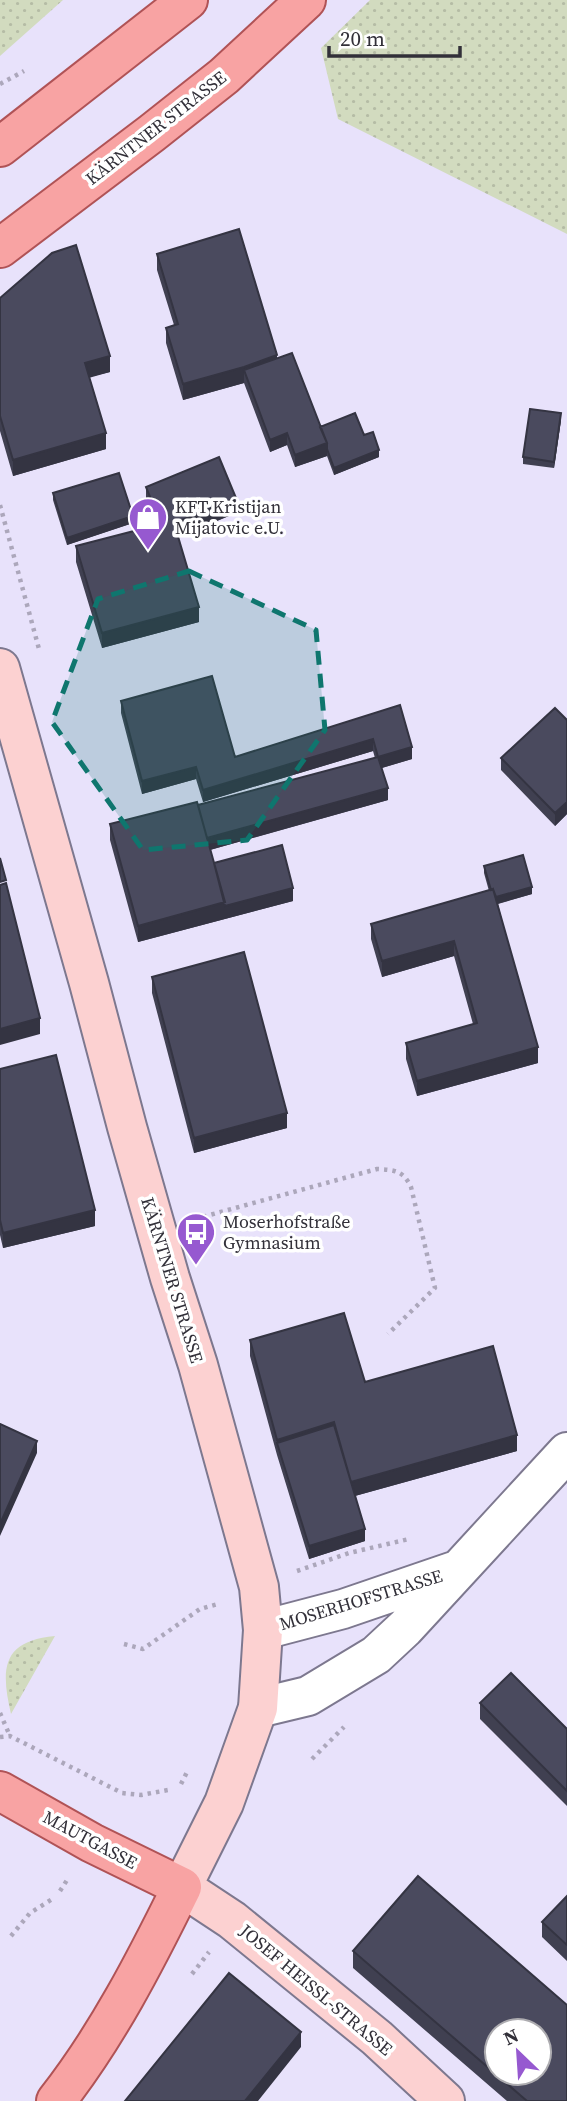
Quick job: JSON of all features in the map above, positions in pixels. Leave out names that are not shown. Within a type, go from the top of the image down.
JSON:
[{"type":"main road","points":[[0,147],[188,0]]},
{"type":"main road","name":"KÄRNTNER STRASSE","points":[[0,248],[203,92],[306,0]]},
{"type":"main road","name":"KÄRNTNER STRASSE","points":[[0,668],[127,1127],[198,1365],[259,1587],[263,1630],[258,1708],[224,1803],[182,1887]]},
{"type":"main road","name":"MAUTGASSE","points":[[0,1791],[92,1843],[182,1887]]},
{"type":"main road","points":[[55,2101],[80,2070],[143,1966],[182,1887]]},
{"type":"main road","name":"JOSEF HEISSL-STRASSE","points":[[182,1887],[232,1920],[377,2038],[445,2101]]},
{"type":"street","name":"MOSERHOFSTRASSE","points":[[258,1708],[308,1696],[376,1654],[405,1628],[567,1452]]},
{"type":"street","name":"MOSERHOFSTRASSE","points":[[263,1630],[343,1609],[459,1569]]},
{"type":"path","points":[[192,1220],[377,1169],[394,1170],[406,1177],[411,1187],[435,1288],[388,1334]]},
{"type":"path","points":[[218,1595],[221,1617]]},
{"type":"path","points":[[0,1713],[10,1736]]},
{"type":"path","points":[[0,1737],[10,1736],[122,1793],[141,1795],[168,1790]]},
{"type":"path","points":[[181,1784],[191,1763]]},
{"type":"path","points":[[11,1936],[30,1913],[54,1898]]},
{"type":"highlighted area","points":[[189,571],[316,630],[325,730],[247,840],[143,850],[52,722],[98,599]]},
{"type":"green space","points":[[0,0],[63,0],[0,56]]},
{"type":"green space","points":[[370,0],[567,0],[567,234],[338,119],[321,48]]},
{"type":"green space","points":[[55,1636],[11,1714],[6,1683],[9,1659],[15,1650],[25,1644]]},
{"type":"building","points":[[239,229],[277,355],[183,384],[166,328],[178,324],[157,254]]},
{"type":"building","points":[[76,245],[110,356],[85,363],[106,433],[13,460],[0,416],[0,298],[52,253]]},
{"type":"building","points":[[292,353],[327,443],[295,455],[287,433],[270,440],[244,370]]},
{"type":"building","points":[[530,409],[561,413],[554,462],[523,457]]},
{"type":"building","points":[[355,413],[364,435],[373,432],[379,450],[334,468],[320,427]]},
{"type":"building","name":"KFT Kristijan Mijatovic e.U.","points":[[219,457],[236,498],[174,523],[199,607],[102,633],[76,546],[161,524],[146,487]]},
{"type":"building","points":[[119,473],[133,516],[67,538],[53,493]]},
{"type":"building","points":[[212,676],[235,757],[400,705],[412,747],[378,757],[373,739],[203,790],[196,767],[142,781],[121,701]]},
{"type":"building","points":[[555,708],[567,720],[567,802],[555,813],[501,758]]},
{"type":"building","points":[[378,757],[388,788],[207,838],[198,805]]},
{"type":"building","points":[[197,802],[225,902],[138,926],[110,824]]},
{"type":"building","points":[[282,845],[293,888],[225,906],[214,863]]},
{"type":"building","points":[[523,855],[532,887],[496,897],[493,889],[491,890],[484,866]]},
{"type":"building","points":[[0,858],[6,880],[0,882]]},
{"type":"building","points":[[6,883],[40,1018],[0,1029],[0,885]]},
{"type":"building","points":[[493,889],[538,1047],[417,1081],[406,1043],[477,1023],[454,941],[382,961],[371,924]]},
{"type":"building","points":[[244,952],[287,1113],[194,1138],[152,977]]},
{"type":"building","points":[[56,1055],[95,1210],[3,1233],[0,1220],[0,1069]]},
{"type":"building","points":[[344,1313],[365,1382],[493,1346],[517,1435],[351,1482],[334,1422],[277,1440],[250,1340]]},
{"type":"building","points":[[0,1424],[37,1441],[0,1524]]},
{"type":"building","points":[[334,1425],[365,1529],[309,1546],[277,1443]]},
{"type":"building","points":[[511,1673],[567,1729],[567,1791],[480,1703]]},
{"type":"building","points":[[418,1876],[567,2005],[567,2101],[527,2101],[511,2087],[553,2087],[553,2017],[483,2017],[483,2063],[353,1951]]},
{"type":"building","points":[[567,1896],[567,1945],[542,1922]]},
{"type":"building","points":[[229,1973],[301,2032],[245,2101],[125,2101]]},
{"type":"place","name":"KFT Kristijan Mijatovic e.U.","points":[[148,551]]},
{"type":"place","name":"Moserhofstraße Gymnasium","points":[[196,1266]]}]
